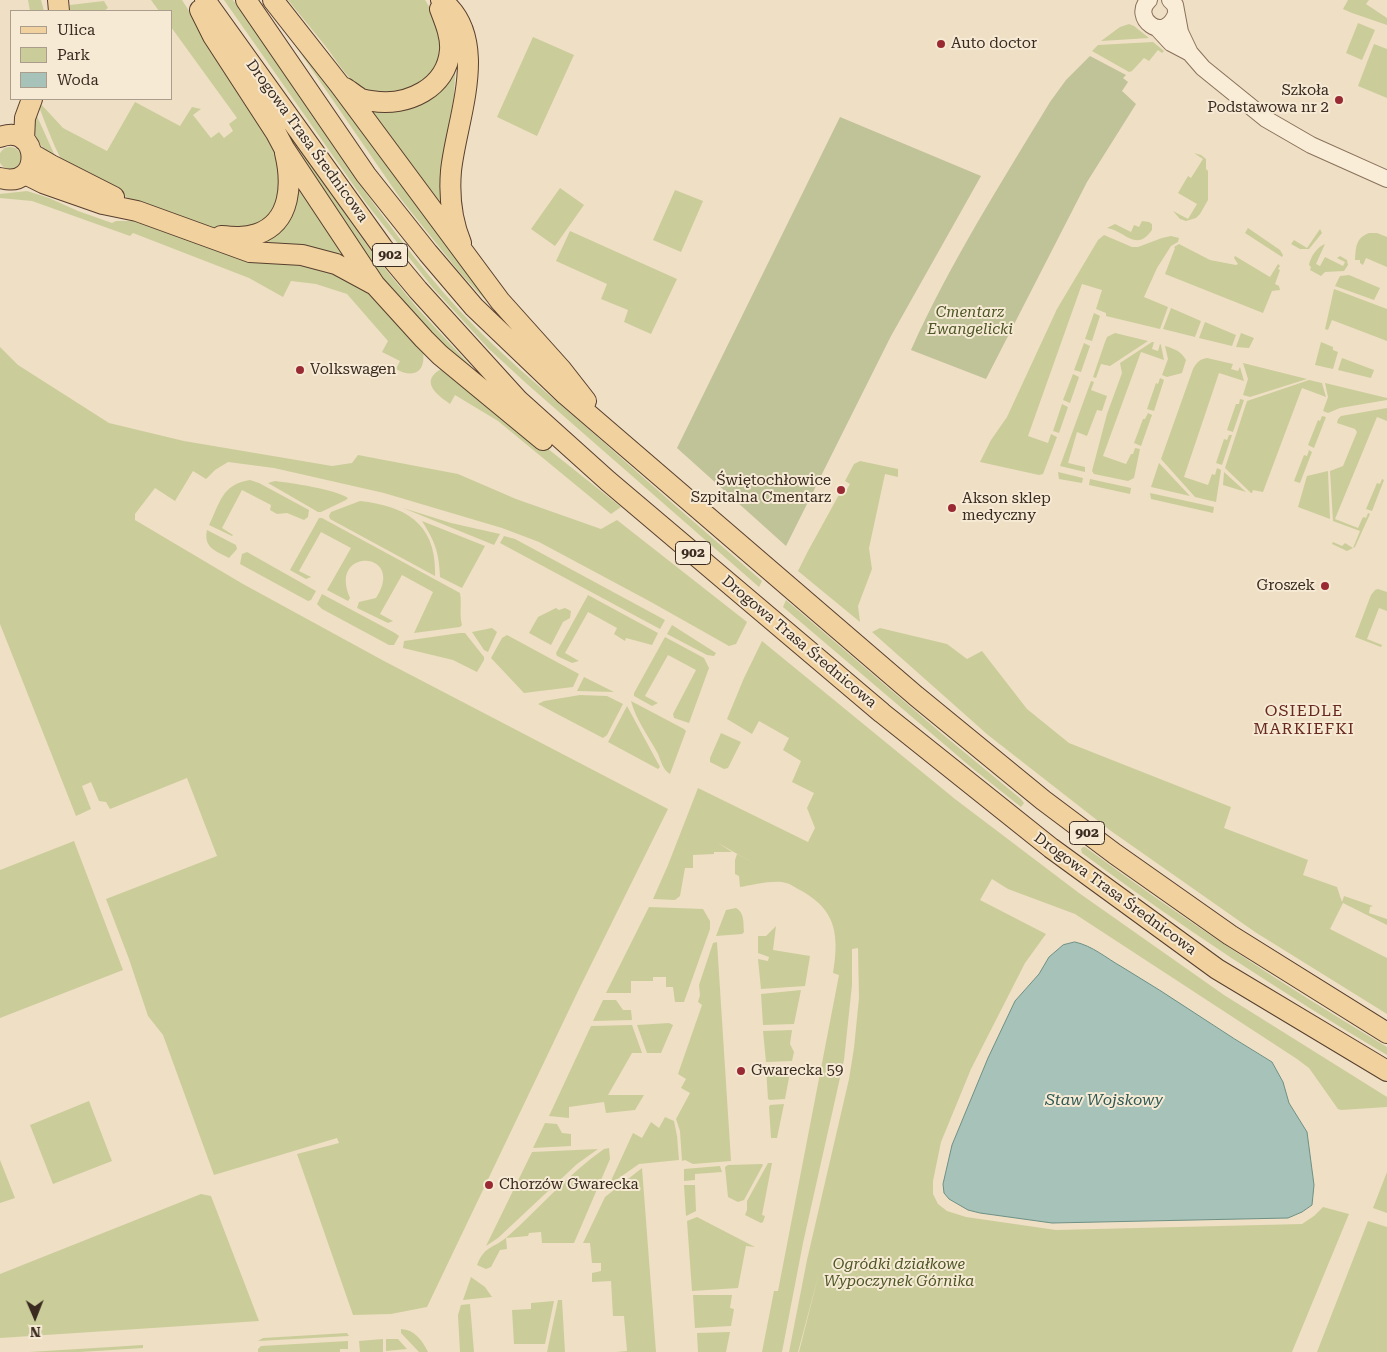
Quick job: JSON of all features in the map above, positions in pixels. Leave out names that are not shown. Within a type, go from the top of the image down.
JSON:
[{"type":"main road","points":[[195,0],[213,36],[284,148],[375,285],[424,339],[447,361],[567,458],[608,481]]},
{"type":"main road","name":"Drogowa Trasa Średnicowa","points":[[204,0],[383,248],[418,290],[518,400],[608,481],[882,713],[1051,848],[1217,969],[1387,1071]]},
{"type":"main road","name":"Drogowa Trasa Średnicowa","points":[[246,0],[366,175],[428,253],[474,307],[566,395],[916,696],[1043,800],[1115,854],[1230,935],[1387,1033]]},
{"type":"main road","points":[[273,0],[339,84],[470,263],[500,301],[561,369],[611,434]]},
{"type":"main road","points":[[339,84],[362,99],[382,103],[407,100],[430,88],[444,70],[450,50],[447,27],[436,0]]},
{"type":"main road","points":[[441,0],[449,7],[458,21],[467,54],[467,87],[451,169],[450,186],[451,203],[459,236],[470,263]]},
{"type":"main road","points":[[18,100],[2,136],[14,135],[51,165],[108,193],[136,211]]},
{"type":"main road","points":[[0,178],[8,180],[17,179],[30,168],[25,118],[32,100]]},
{"type":"main road","points":[[204,235],[249,236],[268,229],[276,221],[284,206],[289,189],[289,170],[284,148]]},
{"type":"main road","points":[[25,174],[43,183],[104,204],[136,211],[250,252],[302,255],[336,264],[375,285]]},
{"type":"street","points":[[1149,0],[1143,10],[1144,19],[1158,29],[1171,43],[1190,53]]},
{"type":"street","points":[[1158,29],[1166,27],[1173,22],[1174,5]]},
{"type":"street","points":[[1174,5],[1180,32],[1190,53],[1203,68],[1266,119],[1310,146],[1387,179]]},
{"type":"green space","points":[[28,0],[41,0],[44,10],[30,10]]},
{"type":"green space","points":[[151,0],[182,0],[275,146],[282,195],[265,223],[224,231],[191,223],[92,181],[64,163],[58,153],[39,107],[40,103],[63,128],[107,151],[135,102],[180,126],[192,107],[201,109],[193,115],[211,138],[219,132],[224,138],[233,131],[229,124],[237,118],[172,28],[172,10],[158,10]]},
{"type":"green space","points":[[224,0],[233,0],[370,198],[429,275],[460,311],[520,369],[762,581],[759,587],[527,384],[489,349],[433,288],[366,203]]},
{"type":"green space","points":[[288,0],[425,0],[440,30],[442,43],[438,61],[432,72],[424,80],[403,92],[391,95],[368,91],[361,88],[345,72]]},
{"type":"green space","points":[[1348,0],[1369,0],[1366,4],[1387,18],[1387,25],[1343,9]]},
{"type":"green space","points":[[104,1],[108,8],[105,10],[70,10],[70,5]]},
{"type":"green space","points":[[1358,23],[1375,30],[1362,60],[1346,53]]},
{"type":"green space","points":[[1129,24],[1149,38],[1101,41],[1120,27]]},
{"type":"green space","points":[[286,30],[521,338],[460,273],[400,198]]},
{"type":"green space","points":[[533,37],[574,55],[537,136],[497,117]]},
{"type":"green space","points":[[1153,42],[1164,51],[1162,53],[1158,50],[1149,61],[1144,58],[1129,72],[1092,51],[1098,45]]},
{"type":"green space","points":[[1374,44],[1387,49],[1387,98],[1358,86]]},
{"type":"green space","name":"Cmentarz Ewangelicki","points":[[1090,56],[1126,75],[1123,78],[1128,82],[1122,91],[1136,104],[1087,182],[986,379],[911,350],[959,255],[1050,102],[1066,80]]},
{"type":"green space","points":[[456,57],[454,96],[440,178],[443,216],[365,106],[389,110]]},
{"type":"green space","points":[[263,98],[374,255],[418,309],[478,374],[438,341],[383,280]]},
{"type":"green space","points":[[36,114],[56,158],[45,150],[37,140],[34,128]]},
{"type":"green space","points":[[840,117],[981,176],[891,336],[786,546],[677,448]]},
{"type":"green space","points":[[6,147],[14,147],[21,154],[21,162],[14,169],[6,169],[-1,162],[-1,154]]},
{"type":"green space","points":[[1194,153],[1206,159],[1208,200],[1196,218],[1186,221],[1180,219],[1173,211],[1188,219],[1197,204],[1178,193],[1188,176],[1191,178],[1203,159]]},
{"type":"green space","points":[[297,182],[348,260],[253,242]]},
{"type":"green space","points":[[560,188],[584,205],[555,246],[531,229]]},
{"type":"green space","points":[[675,190],[703,201],[681,252],[653,240]]},
{"type":"green space","points":[[27,191],[112,223],[116,221],[142,221],[293,260],[353,278],[384,306],[423,352],[420,369],[417,372],[408,373],[396,369],[400,361],[382,352],[388,341],[347,294],[316,284],[291,281],[283,297],[249,278],[133,233],[130,236],[32,201],[0,198],[0,194]]},
{"type":"green space","points":[[1142,221],[1152,224],[1152,230],[1141,240],[1135,240],[1107,228],[1115,224],[1131,232],[1134,225],[1139,227]]},
{"type":"green space","points":[[1248,228],[1280,250],[1283,255],[1282,257],[1245,233]]},
{"type":"green space","points":[[1320,229],[1322,233],[1309,249],[1300,249],[1291,244],[1294,240],[1307,248]]},
{"type":"green space","points":[[570,231],[677,279],[651,334],[624,322],[628,310],[601,299],[607,284],[556,261]]},
{"type":"green space","points":[[1369,233],[1377,233],[1387,237],[1387,267],[1366,258],[1363,265],[1360,263],[1360,260],[1355,260],[1359,240]]},
{"type":"green space","points":[[1104,235],[1132,247],[1138,247],[1171,236],[1179,238],[1178,242],[1171,246],[1157,268],[1144,297],[1168,307],[1160,329],[1106,316],[1106,313],[1096,309],[1102,290],[1082,284],[1028,436],[1048,443],[1051,434],[1057,437],[1043,474],[1039,475],[980,462],[991,440],[1007,417],[1057,309],[1098,240]]},
{"type":"green space","points":[[1179,244],[1210,260],[1236,265],[1238,264],[1234,258],[1235,256],[1270,277],[1278,264],[1280,266],[1278,269],[1280,270],[1275,284],[1279,286],[1280,290],[1272,291],[1263,313],[1165,274],[1174,247]]},
{"type":"green space","points":[[1325,244],[1316,264],[1320,266],[1325,257],[1343,266],[1345,262],[1337,258],[1340,256],[1347,260],[1348,265],[1344,271],[1325,272],[1321,276],[1310,270],[1311,267],[1309,265],[1313,255],[1317,249]]},
{"type":"green space","points":[[1349,275],[1380,288],[1374,300],[1335,286],[1340,276]]},
{"type":"green space","points":[[1334,289],[1387,309],[1387,341],[1332,320],[1328,330],[1325,329]]},
{"type":"green space","points":[[1171,308],[1201,321],[1195,337],[1163,329]]},
{"type":"green space","points":[[1094,313],[1100,316],[1092,341],[1085,339]]},
{"type":"green space","points":[[1205,322],[1236,335],[1232,346],[1199,338]]},
{"type":"green space","points":[[1115,333],[1148,341],[1110,366],[1101,364],[1096,378],[1093,377],[1107,337]]},
{"type":"green space","points":[[1241,333],[1254,338],[1249,348],[1236,347]]},
{"type":"green space","points":[[1154,342],[1152,349],[1158,351],[1161,345],[1164,360],[1141,352],[1103,456],[1126,464],[1135,448],[1140,449],[1134,478],[1128,481],[1094,474],[1092,471],[1107,414],[1122,373],[1120,363]]},
{"type":"green space","points":[[1321,342],[1333,347],[1333,350],[1338,352],[1333,369],[1315,365]]},
{"type":"green space","points":[[1084,343],[1090,346],[1081,372],[1074,370]]},
{"type":"green space","points":[[1165,346],[1182,354],[1186,360],[1182,373],[1167,377],[1162,375],[1168,359]]},
{"type":"green space","points":[[0,347],[18,365],[109,423],[184,441],[332,466],[352,463],[358,455],[458,474],[516,499],[601,529],[617,520],[747,622],[736,644],[729,646],[539,542],[502,528],[384,493],[274,468],[228,462],[215,470],[206,479],[193,471],[175,501],[155,488],[135,514],[135,520],[243,584],[384,661],[668,809],[580,987],[427,1307],[391,1314],[353,1315],[297,1154],[339,1143],[337,1138],[214,1175],[163,1035],[148,1016],[106,899],[217,856],[187,778],[110,809],[106,802],[99,801],[91,782],[82,786],[91,809],[76,816],[0,624]]},
{"type":"green space","points":[[1207,358],[1233,364],[1231,369],[1238,371],[1240,367],[1244,381],[1219,373],[1184,477],[1208,485],[1212,474],[1215,475],[1217,468],[1221,470],[1216,502],[1195,497],[1161,459],[1193,369],[1199,361]]},
{"type":"green space","points":[[1342,358],[1374,370],[1371,378],[1338,370]]},
{"type":"green space","points":[[1243,363],[1307,379],[1250,397],[1243,395],[1248,379]]},
{"type":"green space","points":[[441,369],[447,370],[464,382],[621,507],[611,514],[498,421],[455,395],[450,404],[432,388],[431,379]]},
{"type":"green space","points":[[1073,374],[1079,377],[1070,403],[1063,400]]},
{"type":"green space","points":[[1160,378],[1164,380],[1154,411],[1147,409],[1156,383],[1158,384]]},
{"type":"green space","points":[[1309,380],[1322,383],[1326,397],[1302,388],[1263,492],[1253,490],[1251,493],[1225,468],[1247,401]]},
{"type":"green space","points":[[1091,381],[1094,382],[1091,390],[1107,396],[1102,411],[1097,410],[1087,436],[1077,432],[1068,463],[1085,467],[1085,472],[1060,466]]},
{"type":"green space","points":[[1325,383],[1387,398],[1387,400],[1340,408],[1328,413],[1323,411],[1328,397]]},
{"type":"green space","points":[[1240,399],[1244,400],[1233,432],[1227,430],[1236,404],[1239,404]]},
{"type":"green space","points":[[1062,404],[1068,407],[1059,433],[1053,431]]},
{"type":"green space","points":[[1387,408],[1387,421],[1377,417],[1335,519],[1358,528],[1363,517],[1366,518],[1368,513],[1370,514],[1353,548],[1360,531],[1333,521],[1330,471],[1343,466],[1357,432],[1355,429],[1337,423],[1341,416]]},
{"type":"green space","points":[[1148,413],[1152,415],[1141,446],[1134,443],[1143,419],[1145,419]]},
{"type":"green space","points":[[1322,416],[1326,417],[1314,448],[1308,445],[1318,420],[1320,421]]},
{"type":"green space","points":[[1229,435],[1232,435],[1222,465],[1216,463],[1224,439],[1227,440]]},
{"type":"green space","points":[[1309,450],[1312,452],[1300,483],[1294,481],[1304,455],[1307,456]]},
{"type":"green space","points":[[860,461],[898,469],[898,477],[885,474],[869,548],[872,569],[858,606],[860,622],[798,571],[841,491],[845,493],[850,484],[845,481],[854,464]]},
{"type":"green space","points":[[1159,463],[1190,496],[1151,487]]},
{"type":"green space","points":[[1328,471],[1330,519],[1298,507],[1307,476]]},
{"type":"green space","points":[[1058,472],[1083,478],[1082,483],[1059,479]]},
{"type":"green space","points":[[1224,472],[1246,492],[1223,485]]},
{"type":"green space","points":[[1090,479],[1131,488],[1130,494],[1089,485]]},
{"type":"green space","points":[[1382,479],[1384,480],[1372,511],[1366,509],[1377,483],[1380,484]]},
{"type":"green space","points":[[250,480],[309,510],[308,517],[304,520],[287,513],[277,514],[270,510],[271,505],[242,490],[222,528],[233,535],[209,525],[219,502],[228,490],[241,482]]},
{"type":"green space","points":[[275,481],[323,489],[348,498],[318,512],[268,483]]},
{"type":"green space","points":[[1150,493],[1214,507],[1213,513],[1151,499]]},
{"type":"green space","points":[[360,501],[391,508],[404,513],[416,521],[431,543],[435,576],[330,519],[331,512]]},
{"type":"green space","points":[[403,508],[451,523],[500,534],[494,545]]},
{"type":"green space","points":[[319,518],[460,593],[462,625],[460,627],[414,633],[433,592],[402,575],[380,614],[393,621],[388,623],[357,608],[359,602],[376,598],[383,582],[382,571],[375,563],[366,561],[356,563],[349,570],[346,581],[350,598],[348,601],[327,590],[351,548],[321,532],[299,571],[311,577],[306,579],[290,570]]},
{"type":"green space","points":[[422,521],[485,546],[462,588],[440,577],[436,548]]},
{"type":"green space","points":[[207,530],[236,545],[237,549],[229,558],[215,551],[209,545],[206,536]]},
{"type":"green space","points":[[504,536],[515,539],[665,620],[660,629],[500,543]]},
{"type":"green space","points":[[1333,542],[1342,546],[1345,543],[1353,548],[1347,551],[1332,544]]},
{"type":"green space","points":[[247,552],[316,591],[311,600],[308,601],[240,564],[242,554]]},
{"type":"green space","points":[[1378,589],[1387,592],[1387,611],[1379,608],[1367,639],[1382,645],[1381,647],[1355,637],[1371,595]]},
{"type":"green space","points":[[322,594],[395,633],[399,636],[394,645],[389,645],[322,609],[317,604]]},
{"type":"green space","points":[[588,595],[658,633],[652,645],[626,638],[625,641],[614,634],[617,628],[588,612],[565,653],[579,661],[572,663],[557,656],[556,653]]},
{"type":"green space","points":[[786,600],[1021,799],[1024,803],[1021,807],[972,768],[783,607]]},
{"type":"green space","points":[[556,608],[559,610],[565,608],[571,611],[570,618],[563,622],[551,645],[529,633],[538,617]]},
{"type":"green space","points":[[672,625],[716,653],[714,656],[707,655],[667,634]]},
{"type":"green space","points":[[492,628],[497,632],[488,652],[484,650],[472,632]]},
{"type":"green space","points":[[880,628],[947,644],[967,659],[982,651],[1027,709],[1069,743],[1231,807],[1224,828],[1308,860],[1303,875],[1337,887],[1342,902],[1344,896],[1373,906],[1370,907],[1369,913],[1387,919],[1387,925],[1343,903],[1330,929],[1387,958],[1387,1014],[1255,932],[1111,831],[988,735],[872,632]]},
{"type":"green space","points":[[465,633],[484,657],[477,672],[453,660],[403,648],[404,641]]},
{"type":"green space","points":[[507,635],[579,674],[573,687],[524,693],[491,658],[502,638]]},
{"type":"green space","points":[[665,637],[704,658],[709,668],[689,723],[674,718],[673,714],[696,670],[668,655],[645,696],[658,703],[652,706],[634,696]]},
{"type":"green space","name":"Ogródki działkowe Wypoczynek Górnika","points":[[762,641],[955,799],[1079,893],[1224,995],[1387,1097],[1387,1107],[1338,1109],[1309,1068],[1297,1059],[1075,914],[1008,889],[992,879],[980,900],[1046,934],[1025,963],[971,1069],[941,1142],[933,1181],[933,1194],[938,1204],[947,1211],[966,1217],[1056,1230],[1302,1224],[1323,1207],[1349,1214],[1292,1352],[799,1352],[819,1273],[798,1352],[789,1352],[807,1260],[849,1079],[859,998],[858,948],[852,949],[852,985],[844,1060],[803,1243],[782,1352],[762,1352],[774,1291],[778,1291],[839,975],[833,973],[836,947],[833,925],[822,906],[790,884],[770,882],[740,887],[739,876],[735,874],[737,854],[755,864],[718,843],[732,852],[693,855],[693,868],[685,868],[680,896],[675,900],[653,899],[698,788],[808,842],[815,828],[807,808],[814,793],[792,782],[801,761],[783,750],[789,738],[759,721],[752,734],[727,719]]},
{"type":"green space","points":[[584,677],[614,692],[577,691]]},
{"type":"green space","points":[[580,695],[607,696],[623,704],[607,735],[603,738],[538,704],[544,701]]},
{"type":"green space","points":[[631,701],[686,731],[670,774],[662,765],[658,754],[639,722]]},
{"type":"green space","points":[[627,706],[660,767],[658,769],[608,742]]},
{"type":"green space","points":[[721,733],[741,742],[728,768],[724,769],[710,762]]},
{"type":"green space","points":[[74,841],[123,970],[0,1018],[0,870]]},
{"type":"green space","points":[[1083,847],[1234,951],[1387,1047],[1387,1055],[1309,1008],[1194,933],[1082,853],[1081,849]]},
{"type":"green space","points":[[649,907],[703,909],[710,921],[710,929],[684,1002],[675,1002],[673,987],[666,987],[666,977],[653,977],[653,981],[631,981],[631,993],[606,993]]},
{"type":"green space","points":[[736,908],[742,915],[744,932],[742,934],[716,936],[726,910]]},
{"type":"green space","points":[[776,926],[773,950],[810,956],[805,986],[761,989],[758,959],[768,961],[769,957],[758,953],[758,936],[766,936]]},
{"type":"green space","points":[[717,942],[731,1161],[693,1164],[685,1160],[682,1161],[680,1131],[676,1119],[690,1093],[681,1088],[686,1079],[678,1074],[702,1005],[698,1002],[700,995],[699,985],[713,943]]},
{"type":"green space","points":[[801,990],[794,1024],[763,1025],[761,994]]},
{"type":"green space","points":[[603,1000],[616,1000],[623,1010],[631,1010],[632,1020],[593,1021]]},
{"type":"green space","points":[[669,1023],[673,1025],[661,1053],[647,1053],[637,1025]]},
{"type":"green space","points":[[632,1025],[642,1053],[632,1053],[608,1095],[644,1095],[635,1110],[606,1113],[604,1102],[569,1107],[569,1118],[549,1116],[591,1026]]},
{"type":"green space","points":[[792,1030],[790,1044],[794,1052],[792,1061],[766,1062],[763,1031]]},
{"type":"green space","points":[[791,1067],[785,1099],[768,1099],[766,1069]]},
{"type":"green space","points":[[89,1101],[112,1161],[53,1184],[30,1125]]},
{"type":"green space","points":[[784,1104],[777,1138],[771,1138],[769,1107],[770,1105]]},
{"type":"green space","points":[[665,1117],[674,1121],[679,1160],[639,1164],[609,1185],[633,1133],[642,1138],[651,1122],[659,1128]]},
{"type":"green space","points":[[545,1123],[557,1124],[562,1133],[571,1134],[571,1146],[533,1148]]},
{"type":"green space","points":[[609,1148],[610,1159],[574,1243],[542,1243],[541,1232],[529,1233],[528,1236],[506,1238],[507,1249],[500,1250],[491,1267],[486,1269],[477,1265],[486,1251],[507,1237],[578,1169],[604,1149]]},
{"type":"green space","points":[[598,1149],[577,1164],[498,1238],[486,1246],[532,1152]]},
{"type":"green space","points":[[0,1160],[15,1198],[0,1203]]},
{"type":"green space","points":[[768,1163],[772,1163],[762,1215],[765,1216],[761,1223],[745,1215],[747,1201]]},
{"type":"green space","points":[[762,1164],[744,1200],[738,1202],[728,1197],[725,1167],[728,1165]]},
{"type":"green space","points":[[720,1166],[722,1172],[695,1174],[695,1180],[684,1181],[684,1169]]},
{"type":"green space","points":[[642,1168],[656,1352],[616,1352],[627,1351],[624,1316],[613,1316],[611,1281],[592,1282],[592,1273],[601,1271],[601,1263],[592,1263],[590,1243],[583,1243],[605,1197]]},
{"type":"green space","points":[[1387,1172],[1387,1213],[1373,1208]]},
{"type":"green space","points":[[684,1185],[695,1185],[696,1211],[686,1216]]},
{"type":"green space","points":[[201,1194],[211,1196],[259,1321],[0,1338],[0,1274]]},
{"type":"green space","points":[[697,1217],[755,1247],[746,1246],[738,1288],[692,1291],[687,1221]]},
{"type":"green space","points":[[1368,1221],[1387,1227],[1387,1352],[1317,1352]]},
{"type":"green space","points":[[471,1277],[485,1287],[492,1297],[463,1300]]},
{"type":"green space","points":[[693,1295],[732,1295],[730,1308],[734,1309],[731,1326],[695,1328]]},
{"type":"green space","points":[[558,1300],[562,1300],[565,1352],[547,1352]]},
{"type":"green space","points":[[554,1301],[545,1344],[514,1344],[512,1310],[531,1309],[531,1303]]},
{"type":"green space","points":[[470,1304],[474,1352],[460,1352],[458,1315],[461,1305]]},
{"type":"green space","points":[[401,1329],[410,1331],[418,1336],[428,1352],[419,1352],[401,1333]]},
{"type":"green space","points":[[730,1332],[726,1352],[698,1352],[697,1333]]},
{"type":"green space","points":[[347,1333],[349,1336],[258,1341],[263,1338]]},
{"type":"green space","points":[[383,1339],[383,1352],[360,1352],[359,1341]]},
{"type":"green space","points":[[386,1339],[398,1339],[407,1349],[386,1351]]},
{"type":"green space","points":[[348,1341],[348,1349],[340,1349],[340,1352],[258,1352],[261,1346]]},
{"type":"green space","points":[[143,1345],[143,1348],[80,1352],[29,1352]]},
{"type":"water","name":"Staw Wojskowy","points":[[1075,942],[1088,946],[1272,1062],[1283,1082],[1289,1103],[1307,1132],[1314,1185],[1312,1205],[1288,1218],[1052,1223],[980,1213],[968,1210],[949,1199],[944,1193],[943,1184],[952,1145],[988,1058],[1015,1001],[1039,974],[1049,957],[1063,945]]},
{"type":"place","name":"Auto doctor","points":[[941,44]]},
{"type":"place","name":"Szkoła Podstawowa nr 2","points":[[1339,100]]},
{"type":"place","name":"Volkswagen","points":[[300,370]]},
{"type":"place","name":"Świętochłowice Szpitalna Cmentarz","points":[[841,490]]},
{"type":"place","name":"Akson sklep medyczny","points":[[952,508]]},
{"type":"place","name":"Groszek","points":[[1325,586]]},
{"type":"place","name":"Gwarecka 59","points":[[741,1071]]},
{"type":"place","name":"Chorzów Gwarecka","points":[[489,1185]]},
{"type":"district","name":"OSIEDLE MARKIEFKI","points":[[1304,720]]}]
